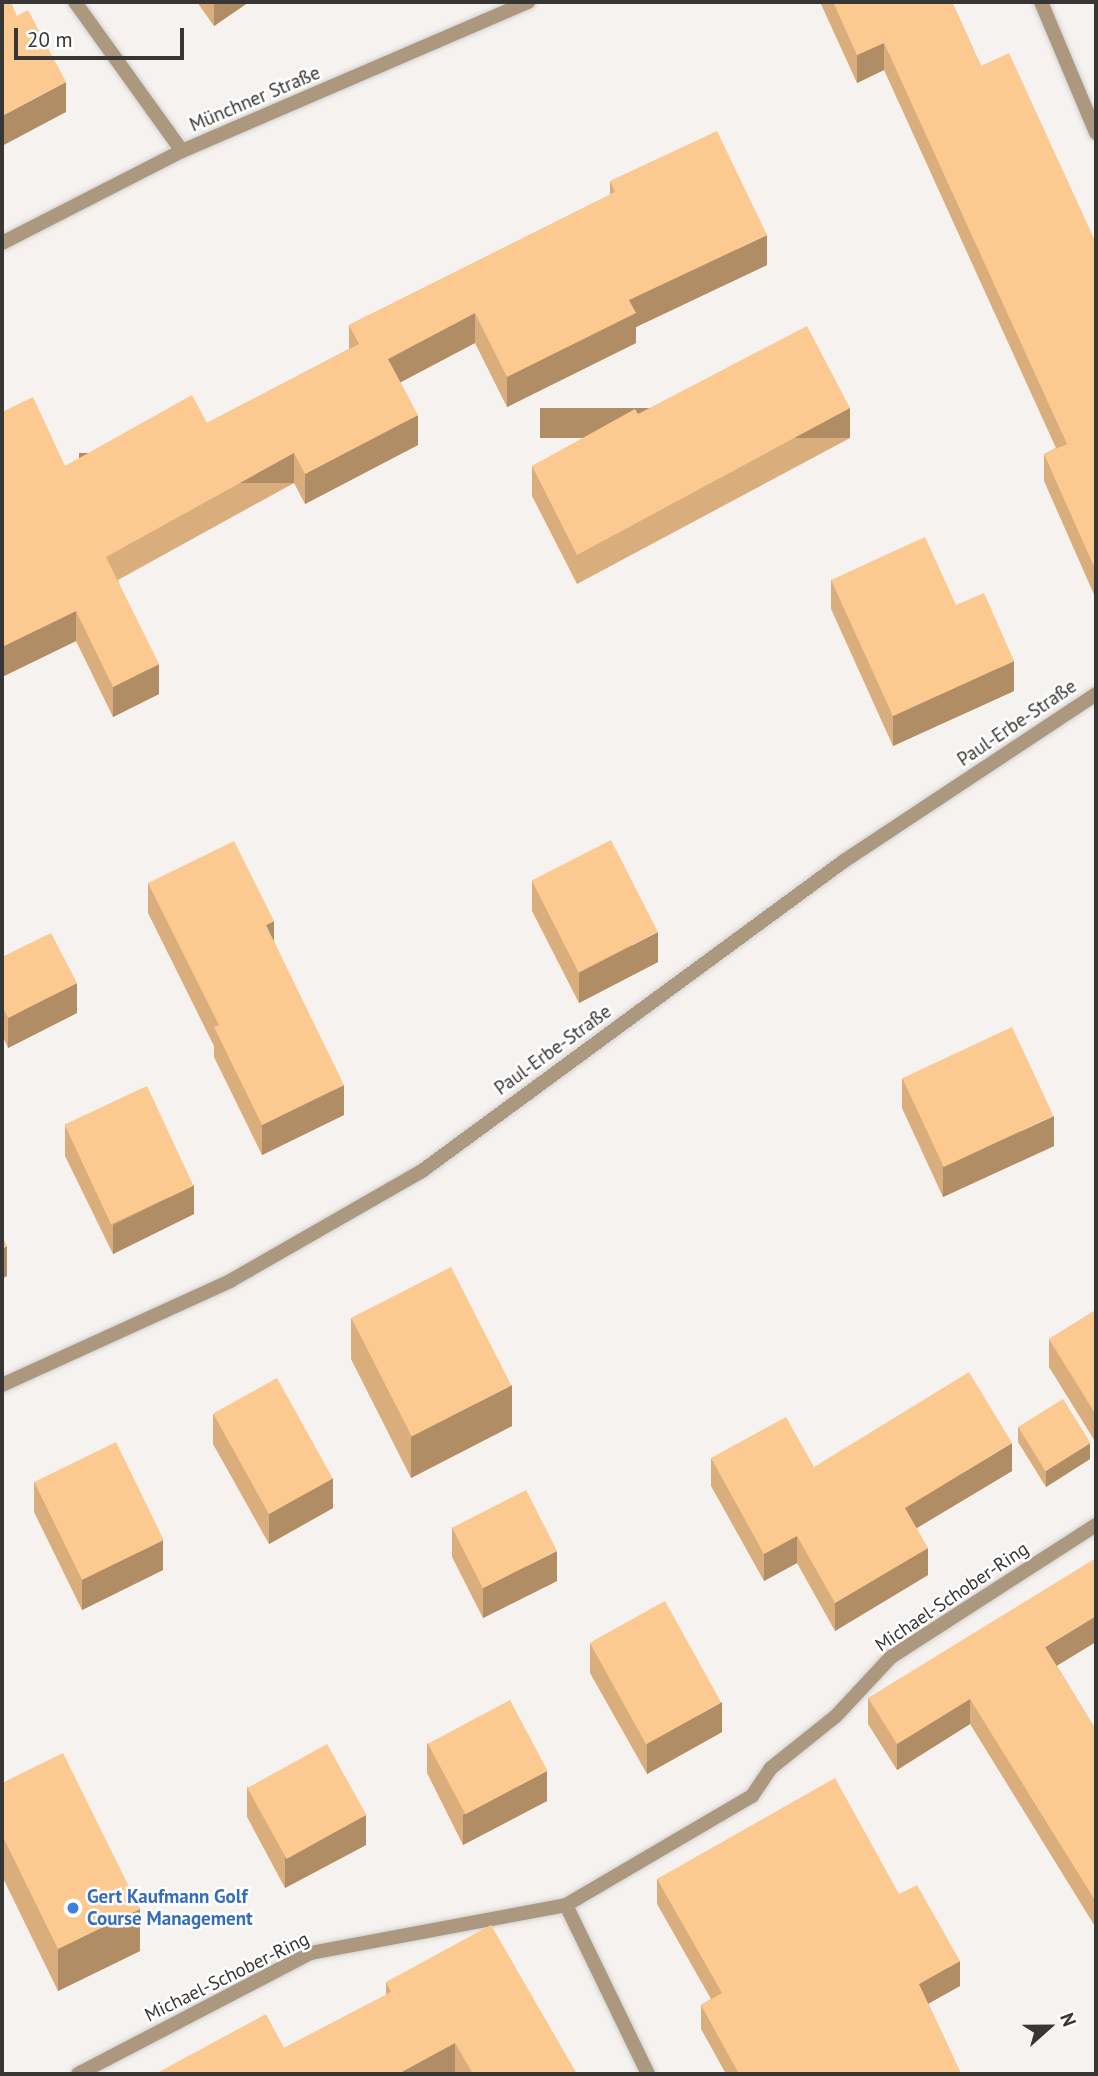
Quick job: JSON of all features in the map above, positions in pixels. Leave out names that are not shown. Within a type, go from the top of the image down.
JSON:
[{"type":"street","points":[[75,2],[182,151]]},
{"type":"street","name":"Münchner Straße","points":[[2,243],[182,151],[528,2]]},
{"type":"street","points":[[1041,2],[1096,133]]},
{"type":"street","name":"Paul-Erbe-Straße","points":[[2,1384],[230,1281],[422,1171],[844,861],[1096,694]]},
{"type":"street","name":"Michael-Schober-Ring","points":[[78,2074],[310,1953],[566,1905],[752,1796],[771,1768],[836,1716],[891,1657],[1096,1525]]},
{"type":"street","points":[[566,1905],[648,2074]]},
{"type":"building","points":[[2,2],[11,2],[17,16],[28,10],[66,82],[2,116]]},
{"type":"building","points":[[833,2],[952,2],[981,66],[1009,53],[1096,243],[1096,571],[1044,454],[1067,444],[884,43],[857,55]]},
{"type":"building","points":[[717,131],[767,235],[629,300],[636,313],[507,377],[475,313],[388,359],[418,415],[305,474],[294,453],[106,557],[159,664],[113,687],[76,611],[2,647],[2,412],[33,397],[65,466],[192,395],[207,423],[359,344],[349,325],[615,192],[610,181]]},
{"type":"building","points":[[807,326],[850,408],[577,555],[532,466],[635,409],[638,414]]},
{"type":"building","points":[[925,537],[956,605],[984,593],[1014,661],[893,716],[831,580]]},
{"type":"building","points":[[611,840],[658,932],[578,972],[532,880]]},
{"type":"building","points":[[234,841],[274,921],[266,925],[344,1085],[262,1125],[214,1027],[219,1025],[148,883]]},
{"type":"building","points":[[51,933],[77,983],[8,1018],[2,1005],[2,957]]},
{"type":"building","points":[[1012,1027],[1053,1116],[944,1167],[902,1078]]},
{"type":"building","points":[[147,1086],[193,1186],[111,1224],[65,1124]]},
{"type":"building","points":[[2,1235],[7,1246],[2,1249]]},
{"type":"building","points":[[451,1267],[511,1386],[412,1436],[351,1318]]},
{"type":"building","points":[[1096,1310],[1096,1415],[1049,1339]]},
{"type":"building","points":[[969,1372],[1012,1443],[905,1508],[928,1548],[835,1603],[797,1536],[764,1554],[711,1458],[786,1417],[814,1467]]},
{"type":"building","points":[[277,1378],[333,1479],[269,1514],[213,1413]]},
{"type":"building","points":[[1063,1399],[1091,1443],[1046,1471],[1018,1427]]},
{"type":"building","points":[[116,1442],[164,1540],[82,1580],[34,1482]]},
{"type":"building","points":[[526,1490],[557,1551],[483,1588],[452,1528]]},
{"type":"building","points":[[1096,1558],[1096,1616],[1045,1647],[1096,1730],[1096,1902],[970,1699],[897,1744],[868,1698]]},
{"type":"building","points":[[665,1601],[721,1702],[646,1744],[590,1643]]},
{"type":"building","points":[[510,1700],[548,1771],[465,1814],[428,1744]]},
{"type":"building","points":[[327,1744],[366,1815],[287,1859],[247,1788]]},
{"type":"building","points":[[63,1753],[140,1909],[58,1949],[2,1835],[2,1783]]},
{"type":"building","points":[[835,1778],[899,1894],[917,1885],[960,1961],[919,1984],[961,2074],[739,2074],[701,2005],[722,1993],[657,1879]]},
{"type":"building","points":[[491,1925],[577,2074],[473,2074],[455,2043],[398,2074],[157,2073],[266,2014],[284,2048],[391,1992],[386,1982]]},
{"type":"place","name":"Gert Kaufmann Golf Course Management","points":[[73,1908]]}]
